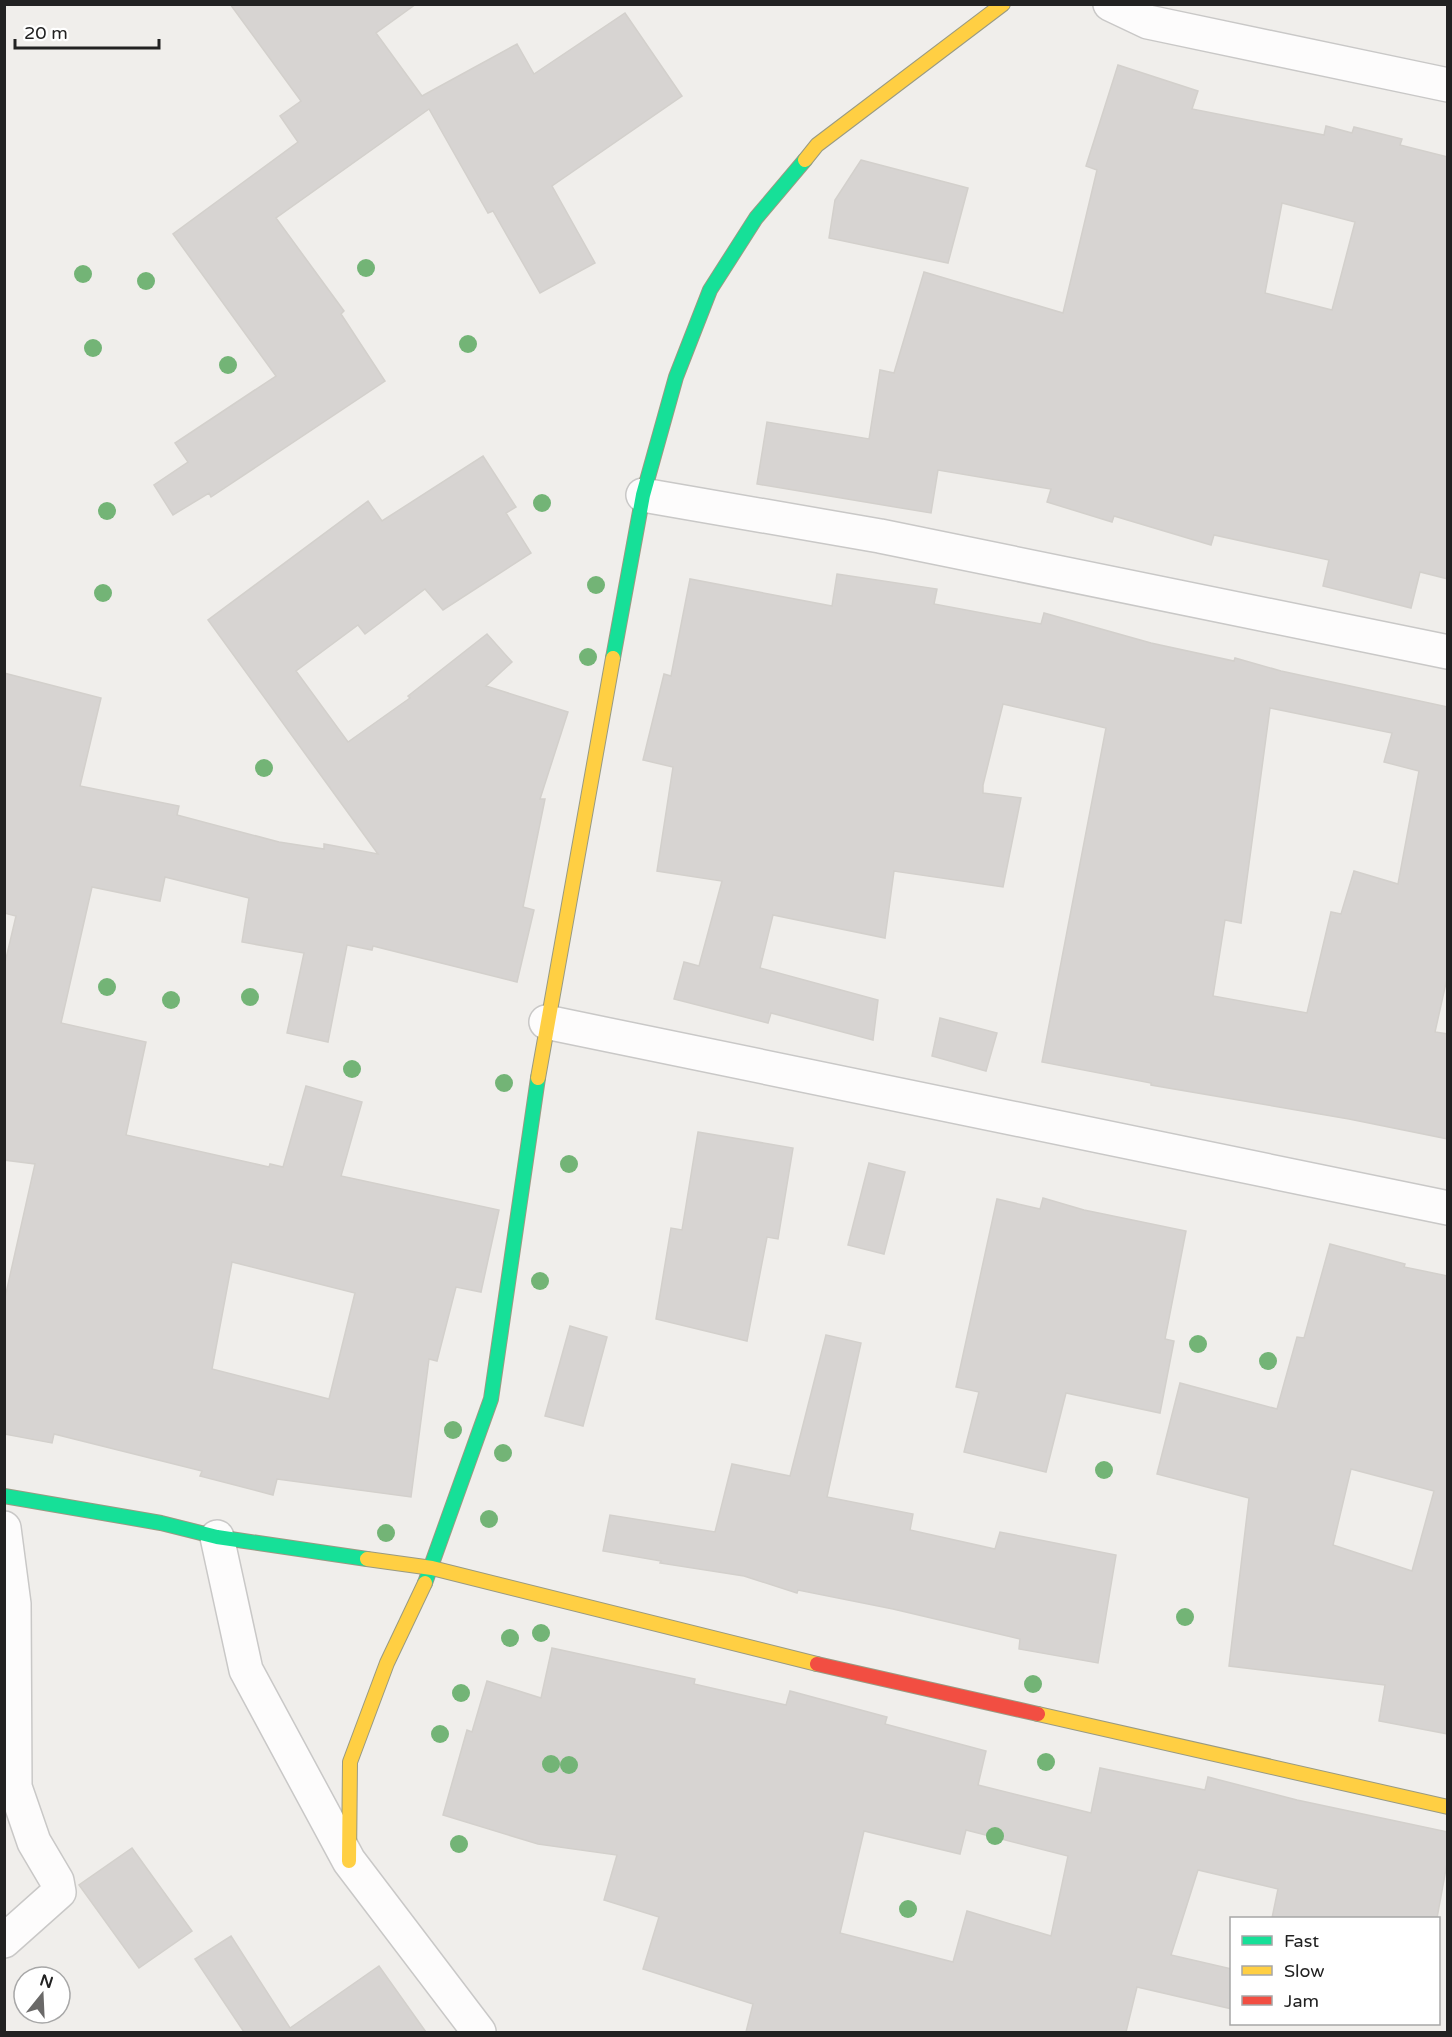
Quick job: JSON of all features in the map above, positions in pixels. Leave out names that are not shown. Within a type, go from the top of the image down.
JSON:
[{"type":"street","points":[[349,1861],[350,1762],[387,1663],[432,1568],[491,1400],[546,1022],[643,495],[676,377],[710,290],[756,218],[817,145],[1003,4]]},
{"type":"street","points":[[1110,4],[1148,22],[1448,85]]},
{"type":"street","points":[[643,495],[880,536],[1257,615],[1448,652]]},
{"type":"street","points":[[546,1022],[1448,1208]]},
{"type":"street","points":[[4,1496],[161,1524],[217,1537],[432,1568],[739,1646],[1448,1807]]},
{"type":"street","points":[[4,1528],[15,1787],[34,1842],[57,1881],[59,1892],[50,1903],[4,1941]]},
{"type":"street","points":[[217,1537],[246,1670],[349,1861],[479,2032]]},
{"type":"building","points":[[230,4],[416,4],[376,33],[422,96],[517,44],[534,74],[625,13],[682,96],[552,186],[595,263],[540,293],[493,211],[488,213],[429,109],[276,218],[344,311],[341,314],[385,381],[211,497],[209,493],[173,515],[154,485],[188,462],[175,443],[276,376],[173,234],[298,142],[280,116],[301,101]]},
{"type":"building","points":[[1118,65],[1198,91],[1192,109],[1324,135],[1326,126],[1352,133],[1354,127],[1402,139],[1400,145],[1448,157],[1448,579],[1420,572],[1411,608],[1323,586],[1329,560],[1214,535],[1211,545],[1114,516],[1112,522],[1047,502],[1051,489],[938,470],[931,513],[757,484],[767,422],[869,439],[880,370],[894,373],[924,272],[1063,313],[1097,170],[1086,166]],"holes":[[[1282,203],[1355,222],[1332,310],[1265,293]]]},
{"type":"building","points":[[861,160],[968,188],[948,263],[829,238],[835,200]]},
{"type":"building","points":[[483,456],[516,507],[506,513],[531,553],[443,610],[425,589],[365,634],[358,625],[296,671],[348,742],[410,698],[408,696],[487,634],[512,662],[486,686],[568,712],[540,799],[545,799],[523,907],[534,910],[517,982],[373,946],[372,950],[347,945],[328,1042],[287,1033],[304,953],[242,942],[249,898],[165,877],[160,901],[92,887],[61,1023],[146,1042],[126,1135],[269,1167],[270,1164],[283,1167],[306,1086],[362,1102],[341,1176],[499,1210],[481,1292],[456,1287],[437,1361],[429,1359],[411,1497],[277,1479],[273,1495],[200,1476],[202,1471],[54,1434],[52,1443],[4,1434],[4,1302],[35,1164],[4,1160],[4,967],[16,916],[4,913],[4,673],[101,698],[80,786],[179,806],[177,815],[279,842],[324,849],[324,844],[378,854],[208,620],[368,501],[382,521]],"holes":[[[232,1262],[355,1293],[329,1399],[212,1369]]]},
{"type":"building","points":[[837,574],[937,589],[934,604],[1041,624],[1044,613],[1151,643],[1234,661],[1235,658],[1281,671],[1448,707],[1448,974],[1435,1032],[1448,1034],[1448,1139],[1349,1119],[1151,1085],[1151,1083],[1042,1062],[1106,728],[1003,704],[983,793],[1021,798],[1003,887],[894,871],[885,938],[773,915],[760,968],[878,1000],[873,1040],[771,1013],[768,1023],[674,999],[684,962],[699,966],[722,881],[657,871],[673,767],[643,760],[664,674],[671,676],[690,579],[832,606]],"holes":[[[1270,708],[1392,733],[1384,762],[1419,771],[1398,884],[1354,871],[1341,914],[1331,912],[1307,1013],[1213,996],[1225,920],[1241,923]]]},
{"type":"building","points":[[940,1018],[997,1033],[986,1071],[932,1056]]},
{"type":"building","points":[[698,1132],[793,1148],[778,1239],[767,1237],[747,1341],[656,1319],[671,1228],[682,1230]]},
{"type":"building","points":[[869,1163],[905,1172],[884,1254],[848,1245]]},
{"type":"building","points":[[1043,1198],[1084,1210],[1186,1231],[1165,1339],[1174,1341],[1160,1413],[1066,1393],[1046,1472],[964,1452],[979,1392],[956,1387],[997,1199],[1040,1209]]},
{"type":"building","points":[[1330,1244],[1405,1264],[1404,1267],[1448,1276],[1448,1734],[1379,1721],[1385,1685],[1229,1666],[1249,1498],[1157,1474],[1180,1383],[1277,1409],[1297,1337],[1304,1338]],"holes":[[[1351,1469],[1434,1491],[1412,1571],[1333,1545]]]},
{"type":"building","points":[[570,1326],[607,1337],[583,1426],[545,1416]]},
{"type":"building","points":[[826,1335],[861,1343],[827,1497],[913,1514],[910,1530],[995,1549],[1000,1532],[1116,1555],[1098,1663],[1019,1649],[1020,1639],[893,1609],[798,1590],[797,1593],[744,1576],[660,1563],[661,1561],[603,1551],[610,1515],[715,1532],[732,1464],[790,1476]]},
{"type":"building","points":[[552,1648],[695,1679],[694,1684],[786,1705],[790,1691],[887,1717],[885,1724],[986,1751],[978,1785],[1091,1813],[1100,1768],[1205,1790],[1208,1777],[1297,1800],[1448,1832],[1448,1858],[1437,1917],[1272,1917],[1278,1889],[1198,1870],[1171,1955],[1230,1969],[1230,2009],[1137,1987],[1126,2032],[746,2032],[753,2004],[643,1969],[659,1917],[604,1900],[617,1855],[538,1844],[443,1815],[467,1730],[472,1732],[487,1681],[541,1698]],"holes":[[[966,1830],[1068,1856],[1051,1936],[967,1911],[953,1962],[840,1933],[864,1831],[960,1854]]]},
{"type":"building","points":[[132,1848],[192,1931],[139,1968],[79,1885]]},
{"type":"building","points":[[231,1936],[290,2028],[379,1966],[426,2032],[244,2032],[195,1959]]},
{"type":"traffic: fast","points":[[613,658],[643,495],[676,377],[710,290],[756,218],[805,160]]},
{"type":"traffic: fast","points":[[425,1583],[491,1399],[538,1078]]},
{"type":"traffic: fast","points":[[4,1496],[161,1523],[217,1537],[367,1559]]},
{"type":"traffic: slow","points":[[805,160],[817,145],[1003,4]]},
{"type":"traffic: slow","points":[[538,1078],[613,658]]},
{"type":"traffic: slow","points":[[367,1559],[432,1568],[817,1664]]},
{"type":"traffic: slow","points":[[349,1861],[350,1762],[387,1663],[425,1583]]},
{"type":"traffic: slow","points":[[1038,1714],[1448,1807]]},
{"type":"traffic: jam","points":[[817,1664],[1038,1714]]}]
